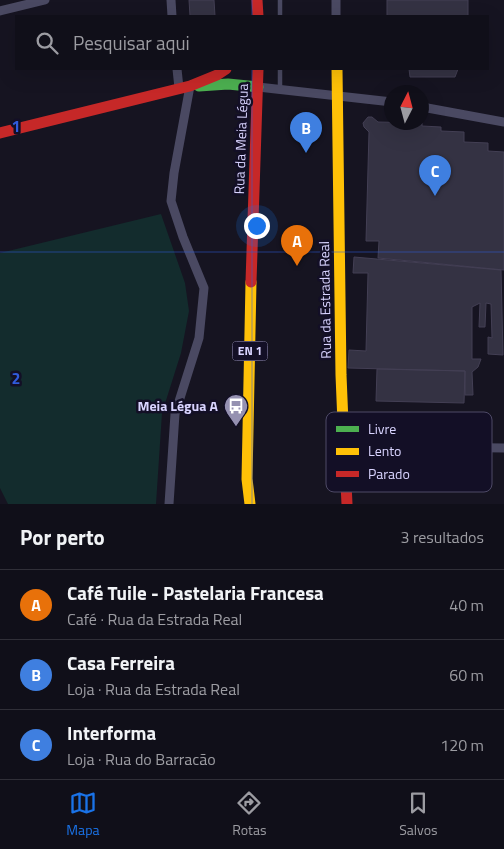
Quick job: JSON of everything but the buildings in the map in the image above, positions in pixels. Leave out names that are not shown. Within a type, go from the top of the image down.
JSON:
[{"type":"main road","points":[[257,0],[258,15]]},
{"type":"main road","points":[[0,133],[184,87],[217,75],[224,70]]},
{"type":"main road","points":[[231,70],[231,79],[236,84],[254,88]]},
{"type":"main road","name":"Rua da Meia Légua","points":[[248,504],[252,264],[257,118],[254,88],[258,70]]},
{"type":"main road","name":"Rua da Estrada Real","points":[[337,70],[341,375],[344,412]]},
{"type":"main road","points":[[184,87],[228,84],[254,88]]},
{"type":"street","points":[[0,11],[45,0]]},
{"type":"street","points":[[171,0],[172,15]]},
{"type":"street","points":[[336,0],[336,15]]},
{"type":"street","points":[[169,504],[175,414],[199,338],[204,288],[182,237],[171,201],[184,87],[177,70]]},
{"type":"street","points":[[254,88],[384,101]]},
{"type":"street","points":[[429,108],[504,122]]},
{"type":"lane","points":[[280,0],[280,15]]},
{"type":"lane","points":[[280,70],[280,90]]},
{"type":"green space","points":[[161,214],[185,283],[189,311],[181,353],[162,413],[156,504],[8,504],[0,488],[0,253]]},
{"type":"traffic: fast","points":[[199,86],[228,84],[258,87]]},
{"type":"traffic: slow","points":[[337,70],[343,412]]},
{"type":"traffic: slow","points":[[247,479],[251,282]]},
{"type":"traffic: slow","points":[[247,479],[250,504]]},
{"type":"traffic: jam","points":[[257,0],[258,15]]},
{"type":"traffic: jam","points":[[0,133],[190,86],[224,70]]},
{"type":"traffic: jam","points":[[251,282],[258,70]]},
{"type":"traffic: jam","points":[[346,492],[347,504]]},
{"type":"place","name":"Casa Ferreira","points":[[306,153]]},
{"type":"place","name":"Interforma","points":[[435,196]]},
{"type":"place","name":"Café Tuile - Pastelaria Francesa","points":[[297,266]]},
{"type":"place","name":"Meia Légua A","points":[[236,427]]}]
